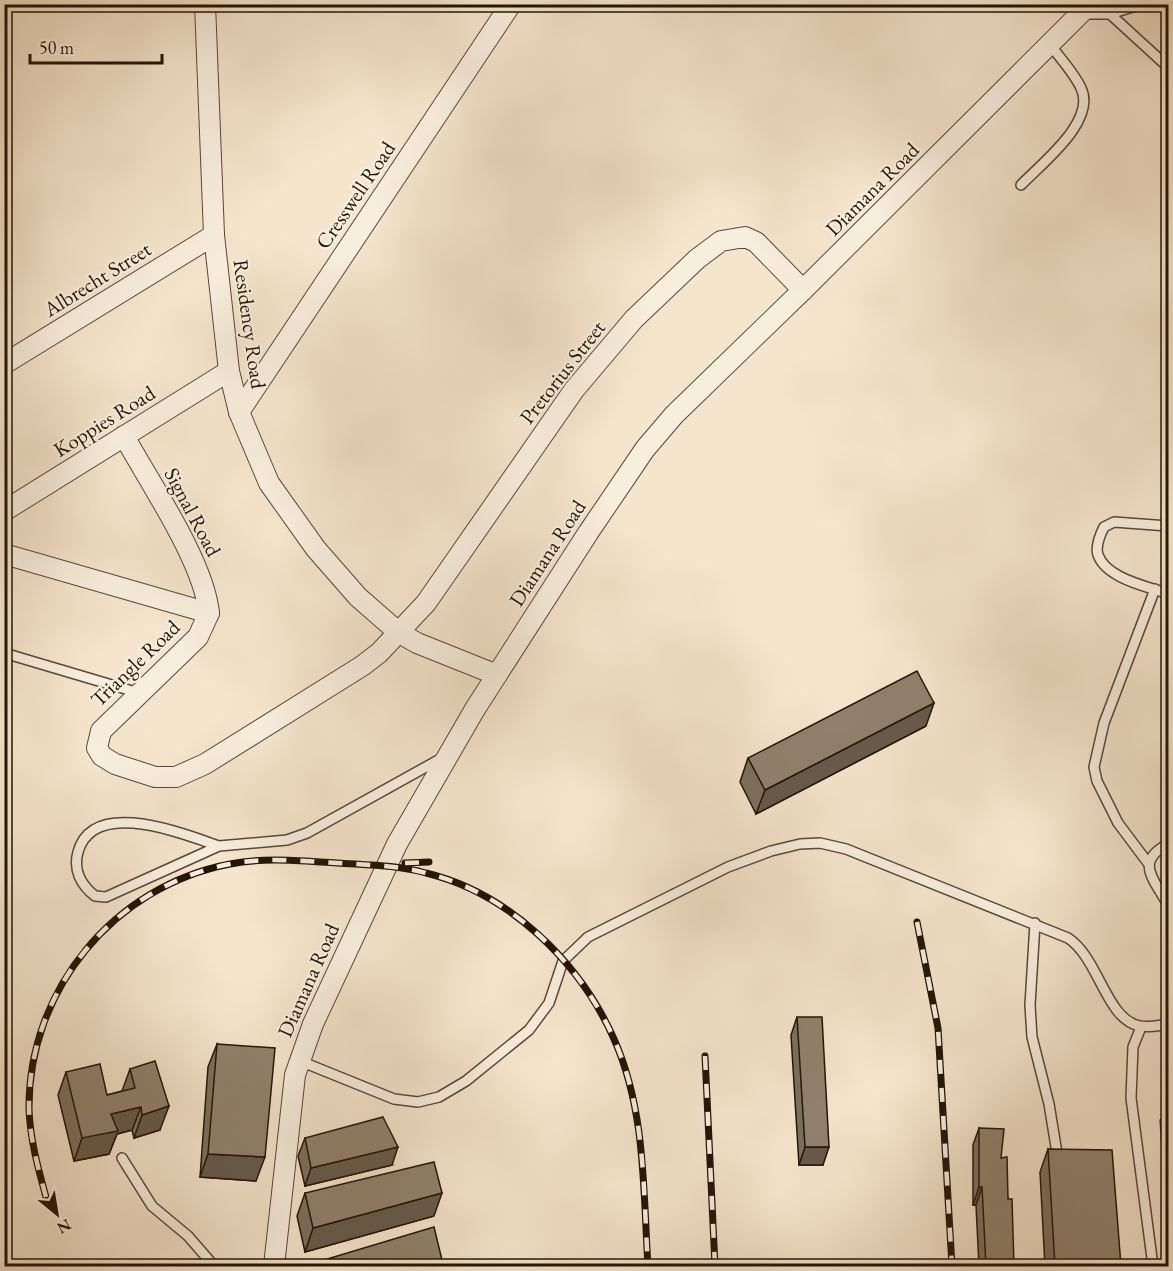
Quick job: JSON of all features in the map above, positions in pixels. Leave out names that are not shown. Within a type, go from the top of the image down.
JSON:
[{"type":"street","name":"Residency Road","points":[[205,4],[214,235],[229,371],[239,412],[269,483],[316,549],[358,597],[398,632],[417,643],[496,675]]},
{"type":"street","name":"Cresswell Road","points":[[239,412],[511,4]]},
{"type":"street","name":"Diamana Road","points":[[274,1266],[295,1075],[313,1024],[378,883],[447,756],[496,675],[645,449],[674,415],[1050,46],[1081,8]]},
{"type":"street","name":"Albrecht Street","points":[[4,364],[214,235]]},
{"type":"street","name":"Pretorius Street","points":[[398,632],[426,603],[456,563],[574,390],[634,319],[697,259],[721,241],[746,237],[756,242],[803,290]]},
{"type":"street","name":"Koppies Road","points":[[4,511],[229,371]]},
{"type":"street","name":"Signal Road","points":[[124,436],[192,558],[207,596],[208,613]]},
{"type":"street","name":"Triangle Road","points":[[4,554],[208,613],[205,625],[198,637],[100,731],[97,748],[102,756],[115,764],[155,777],[176,777],[205,764],[337,684],[379,653],[398,632]]},
{"type":"lane","points":[[1081,8],[1110,14],[1142,4]]},
{"type":"lane","points":[[1110,14],[1168,67]]},
{"type":"lane","points":[[1021,185],[1078,126],[1084,111],[1083,90],[1050,46]]},
{"type":"lane","points":[[1168,526],[1114,522],[1104,527],[1098,543],[1098,555],[1110,570],[1168,594]]},
{"type":"lane","points":[[1155,589],[1104,723],[1094,767],[1097,781],[1118,822],[1148,863],[1151,875],[1168,905]]},
{"type":"lane","points":[[4,653],[139,693]]},
{"type":"lane","points":[[219,846],[148,825],[116,822],[97,827],[81,839],[76,861],[84,887],[94,897],[106,897],[219,846],[278,841],[306,833],[447,756]]},
{"type":"lane","points":[[300,1061],[394,1100],[418,1102],[439,1097],[466,1081],[529,1030],[549,1003],[563,961],[588,937],[728,867],[800,844],[820,843],[846,849],[1035,923],[1081,946],[1110,1001],[1129,1022],[1142,1027],[1168,1024]]},
{"type":"lane","points":[[1148,863],[1152,854],[1168,844]]},
{"type":"lane","points":[[1035,923],[1030,1005],[1032,1037],[1049,1104],[1058,1159]]},
{"type":"lane","points":[[1142,1027],[1133,1047],[1131,1098],[1153,1266]]},
{"type":"lane","points":[[122,1158],[152,1206],[188,1236],[214,1266]]},
{"type":"building","points":[[917,671],[934,703],[765,790],[748,758]]},
{"type":"building","points":[[797,1017],[822,1017],[829,1147],[805,1147]]},
{"type":"building","points":[[217,1044],[275,1048],[265,1157],[208,1154]]},
{"type":"building","points":[[155,1061],[169,1106],[142,1115],[141,1107],[111,1114],[118,1131],[82,1138],[66,1072],[100,1064],[107,1095],[135,1088],[130,1069]]},
{"type":"building","points":[[383,1117],[398,1147],[311,1168],[305,1138]]},
{"type":"building","points":[[979,1128],[1004,1129],[1001,1158],[1007,1157],[1008,1199],[1012,1199],[1014,1266],[986,1266],[982,1187],[979,1187]]},
{"type":"building","points":[[1048,1149],[1112,1150],[1121,1266],[1055,1266]]},
{"type":"building","points":[[434,1162],[442,1193],[313,1228],[305,1193]]},
{"type":"building","points":[[434,1227],[442,1260],[416,1266],[307,1266],[307,1265]]},
{"type":"railway","points":[[46,1197],[31,1131],[29,1109],[33,1065],[44,1024],[62,985],[86,950],[115,920],[150,895],[188,876],[230,864],[283,860],[393,867],[415,870],[457,883],[513,914],[561,958],[582,983],[600,1011],[624,1066],[638,1122],[648,1266]]},
{"type":"railway","points":[[405,863],[429,862]]},
{"type":"railway","points":[[917,922],[938,1028],[952,1266]]},
{"type":"railway","points":[[705,1056],[715,1266]]},
{"type":"railway","points":[[1163,1121],[1168,1207]]}]
